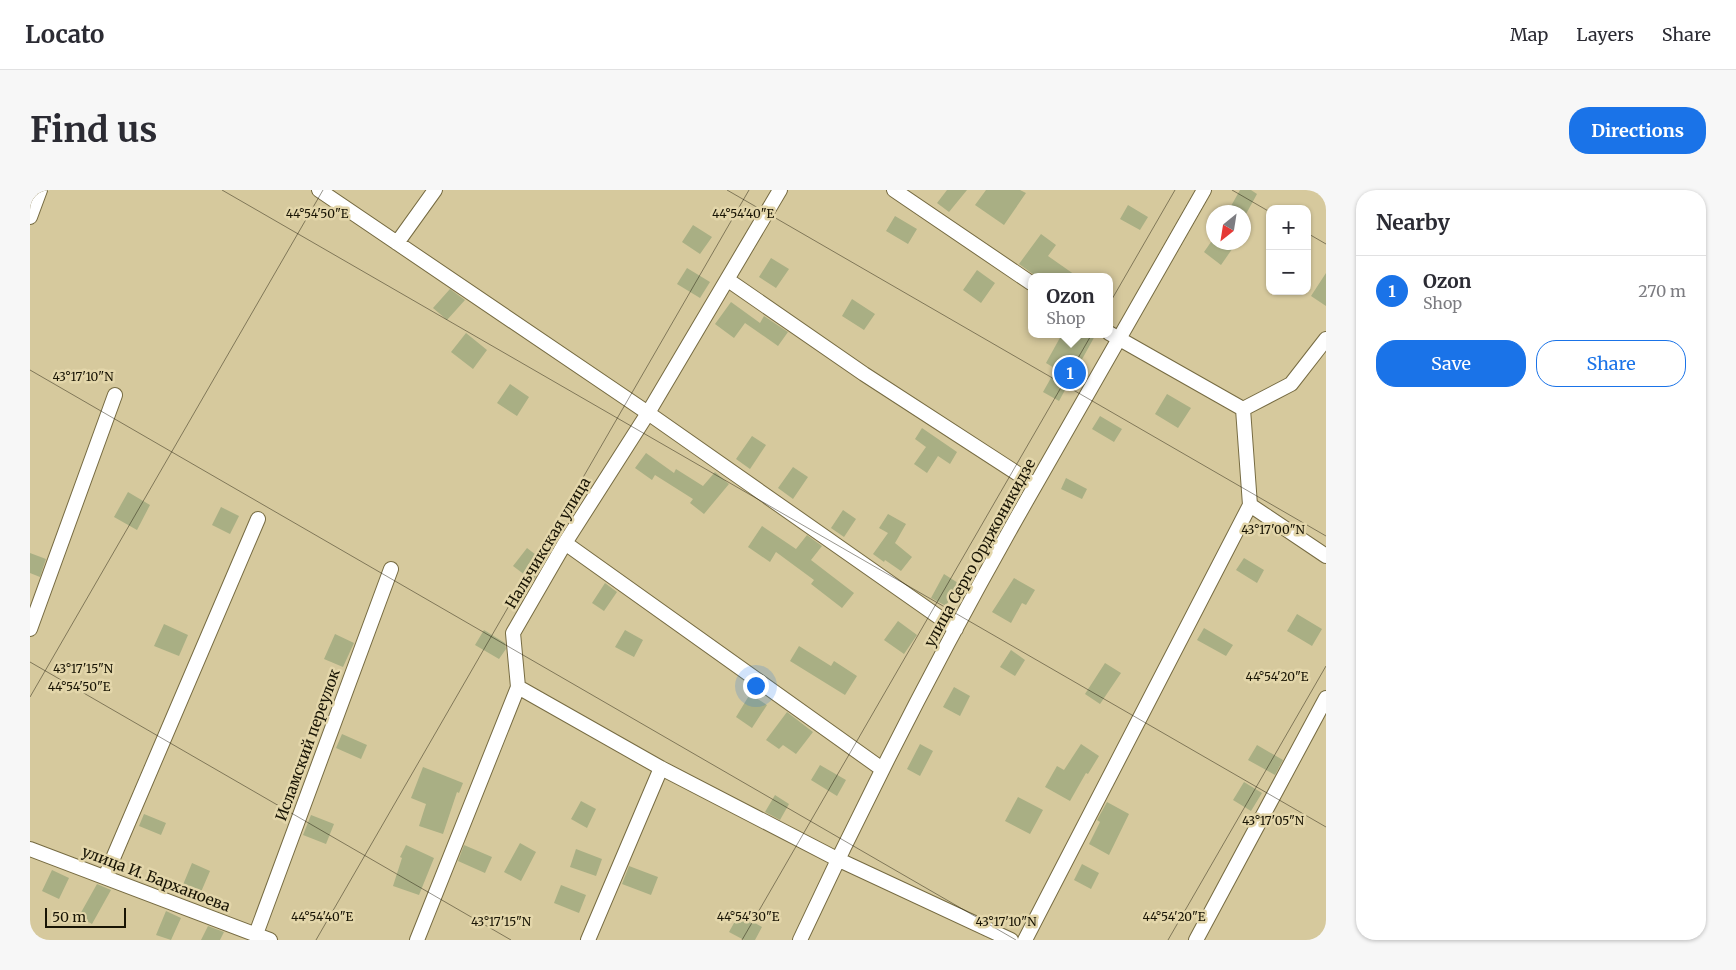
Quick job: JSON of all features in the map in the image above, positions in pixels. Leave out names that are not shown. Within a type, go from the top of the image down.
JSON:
[{"type":"street","points":[[30,217],[40,190]]},
{"type":"street","points":[[319,190],[648,414],[956,629]]},
{"type":"street","points":[[397,243],[435,190]]},
{"type":"street","name":"Нальчикская улица","points":[[417,940],[518,687],[513,633],[565,543],[648,414],[780,190]]},
{"type":"street","points":[[894,190],[1028,281]]},
{"type":"street","name":"улица Серго Орджоникидзе","points":[[805,938],[837,859],[956,629],[1114,337],[1204,190]]},
{"type":"street","points":[[728,280],[864,374],[1035,485]]},
{"type":"street","points":[[1114,337],[1243,409]]},
{"type":"street","points":[[1243,409],[1291,384],[1326,339]]},
{"type":"street","points":[[30,630],[115,395]]},
{"type":"street","points":[[1025,940],[1250,505],[1243,409]]},
{"type":"street","points":[[1250,505],[1326,556]]},
{"type":"street","points":[[105,877],[258,519]]},
{"type":"street","points":[[565,543],[882,769]]},
{"type":"street","name":"Исламский переулок","points":[[256,934],[391,569]]},
{"type":"street","points":[[518,687],[661,768],[837,859],[1011,940]]},
{"type":"street","points":[[1196,940],[1326,698]]},
{"type":"street","points":[[588,940],[661,768]]},
{"type":"street","name":"улица И. Барханоева","points":[[30,849],[270,940]]},
{"type":"building","points":[[947,190],[967,190],[949,212],[937,203]]},
{"type":"building","points":[[986,190],[1020,190],[1026,193],[1004,225],[975,205]]},
{"type":"building","points":[[1240,190],[1251,190],[1257,194],[1251,205],[1232,205]]},
{"type":"building","points":[[1128,205],[1148,217],[1140,230],[1120,219]]},
{"type":"building","points":[[895,216],[917,229],[908,244],[886,231]]},
{"type":"building","points":[[693,225],[712,237],[700,254],[682,242]]},
{"type":"building","points":[[1041,234],[1056,245],[1048,256],[1072,273],[1031,273],[1019,264]]},
{"type":"building","points":[[1206,249],[1231,250],[1221,265],[1204,252]]},
{"type":"building","points":[[771,258],[789,269],[776,288],[759,277]]},
{"type":"building","points":[[687,268],[710,282],[700,298],[677,284]]},
{"type":"building","points":[[977,270],[995,283],[981,303],[963,290]]},
{"type":"building","points":[[1326,273],[1326,306],[1311,296]]},
{"type":"building","points":[[450,289],[465,300],[447,320],[433,308]]},
{"type":"building","points":[[852,299],[875,314],[864,330],[842,316]]},
{"type":"building","points":[[731,302],[760,323],[764,316],[788,332],[778,346],[745,323],[734,338],[715,324]]},
{"type":"building","points":[[466,333],[487,350],[473,369],[451,352]]},
{"type":"building","points":[[1060,338],[1094,338],[1059,401],[1043,392],[1056,369],[1046,363]]},
{"type":"building","points":[[510,384],[529,397],[517,416],[497,403]]},
{"type":"building","points":[[1167,394],[1191,408],[1178,428],[1155,414]]},
{"type":"building","points":[[1100,416],[1122,429],[1114,442],[1092,429]]},
{"type":"building","points":[[922,428],[957,452],[950,464],[938,456],[927,473],[914,464],[926,447],[915,439]]},
{"type":"building","points":[[752,436],[766,445],[750,469],[736,459]]},
{"type":"building","points":[[646,453],[674,473],[676,469],[703,486],[715,472],[729,484],[704,514],[690,503],[693,499],[655,475],[652,480],[635,468]]},
{"type":"building","points":[[793,467],[808,477],[793,499],[778,488]]},
{"type":"building","points":[[1066,478],[1087,489],[1082,499],[1061,489]]},
{"type":"building","points":[[128,492],[150,505],[137,530],[114,517]]},
{"type":"building","points":[[221,507],[239,516],[230,534],[212,525]]},
{"type":"building","points":[[843,510],[856,519],[844,537],[831,528]]},
{"type":"building","points":[[888,514],[906,524],[895,543],[912,557],[901,571],[873,554],[888,533],[879,528]]},
{"type":"building","points":[[762,526],[796,549],[807,535],[822,546],[811,560],[854,593],[842,608],[811,584],[814,580],[776,552],[770,562],[748,547]]},
{"type":"building","points":[[527,548],[544,561],[533,581],[513,566]]},
{"type":"building","points":[[30,553],[46,559],[40,577],[30,573]]},
{"type":"building","points":[[1244,558],[1264,570],[1257,583],[1236,570]]},
{"type":"building","points":[[944,574],[958,583],[946,606],[931,598]]},
{"type":"building","points":[[1014,578],[1035,590],[1026,605],[1022,603],[1011,623],[992,612]]},
{"type":"building","points":[[605,583],[617,592],[604,611],[592,603]]},
{"type":"building","points":[[1297,614],[1322,629],[1312,646],[1287,631]]},
{"type":"building","points":[[898,621],[917,635],[904,654],[884,640]]},
{"type":"building","points":[[164,624],[188,635],[179,656],[154,646]]},
{"type":"building","points":[[1204,628],[1233,645],[1226,656],[1197,640]]},
{"type":"building","points":[[484,630],[505,643],[506,649],[499,659],[475,645]]},
{"type":"building","points":[[625,630],[643,640],[634,657],[615,647]]},
{"type":"building","points":[[335,634],[354,643],[343,667],[324,659]]},
{"type":"building","points":[[799,646],[831,666],[834,661],[857,676],[845,695],[790,661]]},
{"type":"building","points":[[1011,650],[1025,660],[1015,676],[1000,667]]},
{"type":"building","points":[[1105,663],[1121,673],[1100,704],[1085,694]]},
{"type":"building","points":[[954,687],[970,696],[960,716],[943,707]]},
{"type":"building","points":[[750,694],[767,705],[752,728],[736,717]]},
{"type":"building","points":[[787,712],[813,732],[796,754],[783,745],[779,749],[766,740]]},
{"type":"building","points":[[342,734],[367,745],[361,759],[336,748]]},
{"type":"building","points":[[920,744],[933,751],[920,776],[907,769]]},
{"type":"building","points":[[1081,744],[1099,756],[1088,774],[1086,773],[1070,801],[1045,787],[1057,766],[1064,770]]},
{"type":"building","points":[[1257,745],[1283,760],[1275,775],[1248,760]]},
{"type":"building","points":[[820,765],[846,780],[837,796],[811,780]]},
{"type":"building","points":[[423,767],[463,783],[459,793],[457,792],[443,834],[419,826],[426,804],[411,798]]},
{"type":"building","points":[[1244,782],[1262,793],[1251,811],[1233,800]]},
{"type":"building","points":[[775,795],[789,804],[780,820],[765,812]]},
{"type":"building","points":[[1018,797],[1043,810],[1030,834],[1005,821]]},
{"type":"building","points":[[581,801],[596,809],[587,828],[571,819]]},
{"type":"building","points":[[1107,802],[1129,814],[1109,855],[1089,844],[1100,822],[1097,820]]},
{"type":"building","points":[[144,814],[166,823],[161,835],[139,826]]},
{"type":"building","points":[[311,815],[334,824],[326,844],[303,835]]},
{"type":"building","points":[[520,843],[536,852],[521,881],[504,872]]},
{"type":"building","points":[[406,845],[434,858],[419,895],[393,886],[402,858],[400,857]]},
{"type":"building","points":[[464,845],[492,857],[485,873],[458,861]]},
{"type":"building","points":[[576,849],[602,859],[596,876],[570,867]]},
{"type":"building","points":[[192,863],[210,871],[198,899],[180,892]]},
{"type":"building","points":[[1082,864],[1099,873],[1091,889],[1074,880]]},
{"type":"building","points":[[629,866],[658,877],[651,895],[622,884]]},
{"type":"building","points":[[52,870],[69,878],[59,899],[42,891]]},
{"type":"building","points":[[97,884],[111,890],[92,924],[79,916]]},
{"type":"building","points":[[561,885],[586,895],[579,913],[554,903]]},
{"type":"building","points":[[166,911],[181,918],[171,940],[156,935]]},
{"type":"building","points":[[739,914],[762,927],[755,940],[744,940],[729,932]]},
{"type":"building","points":[[208,926],[224,932],[220,940],[201,940]]},
{"type":"place","name":"Ozon","points":[[1070,373]]}]
